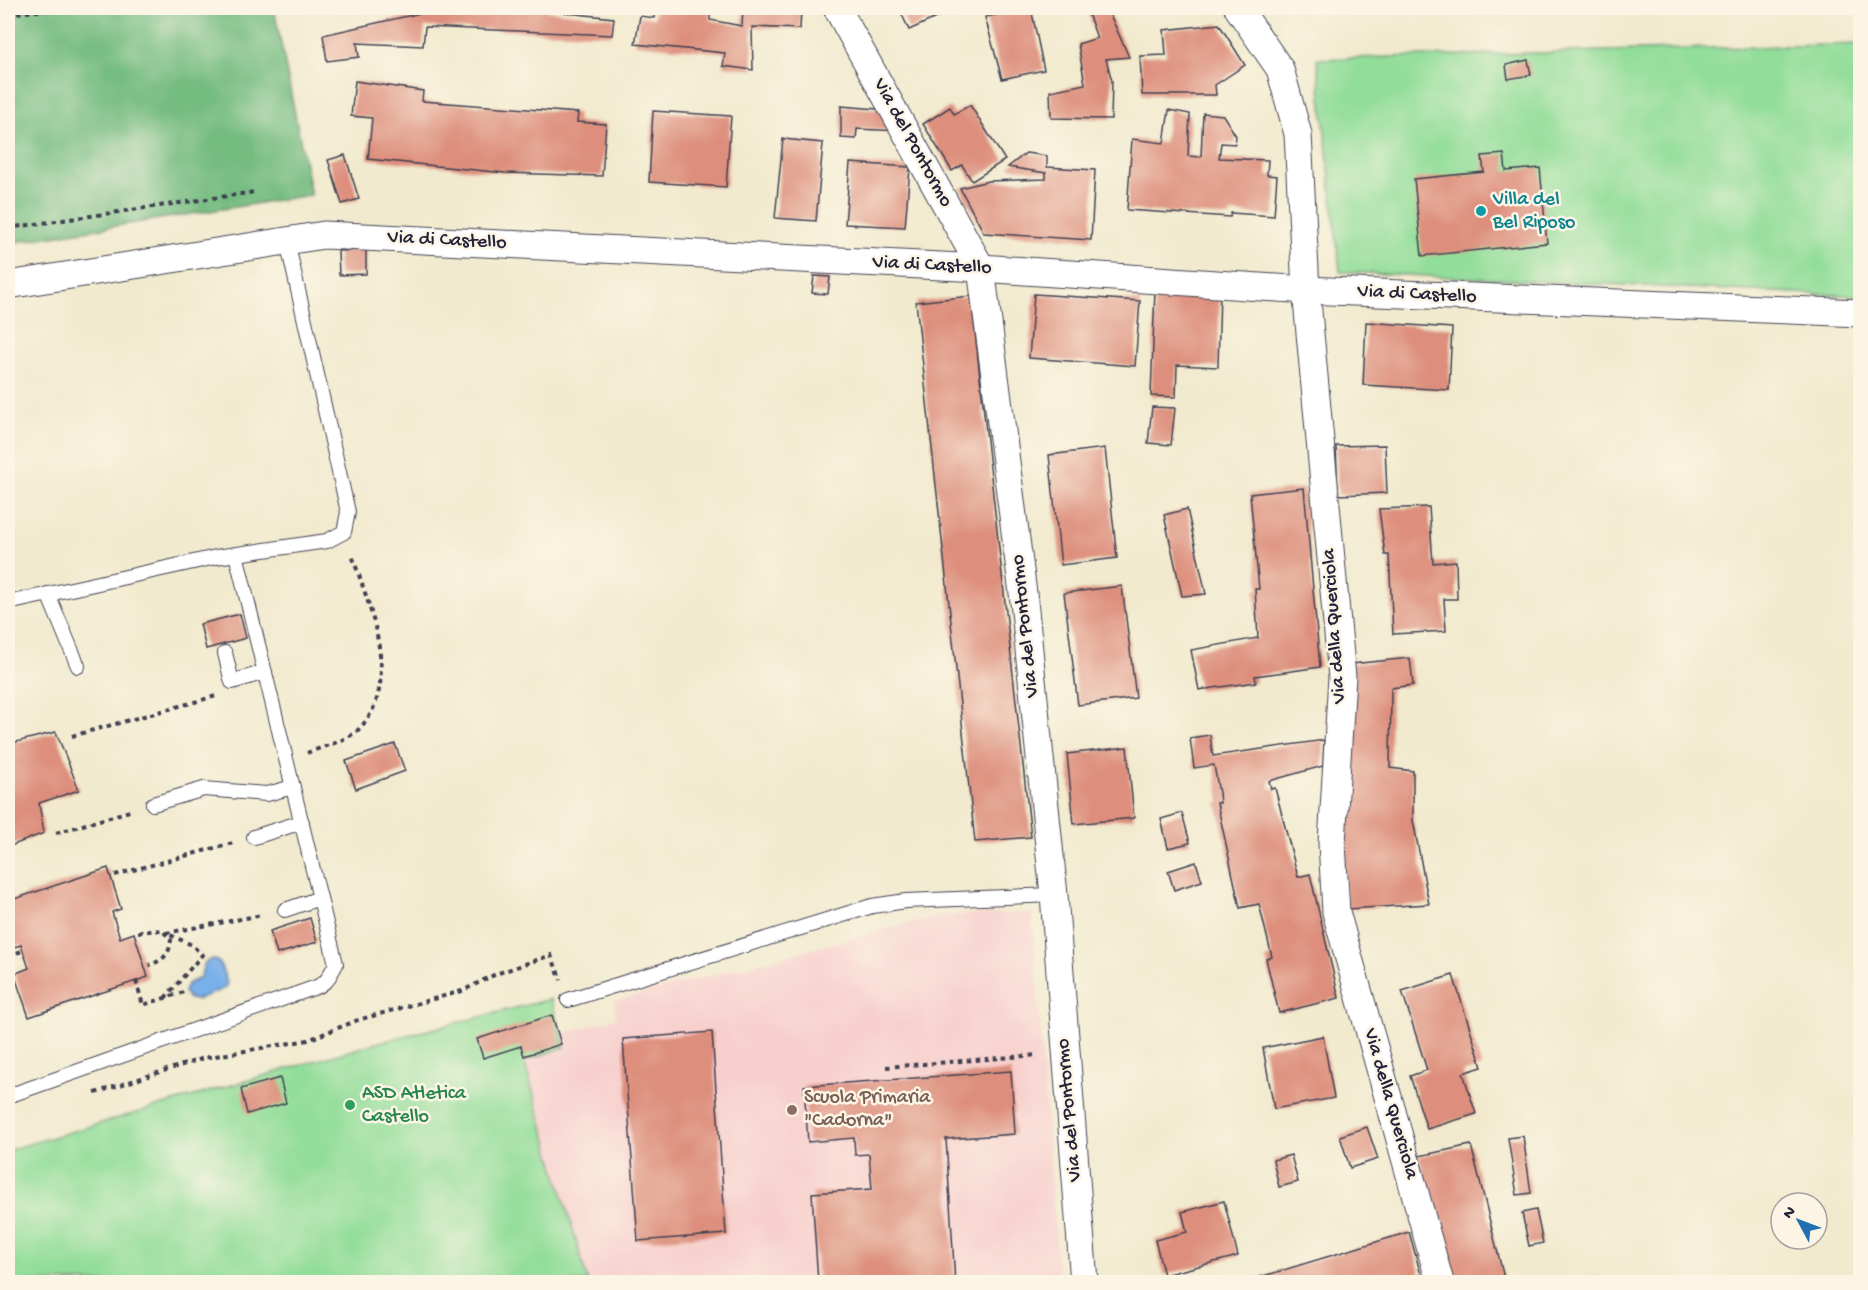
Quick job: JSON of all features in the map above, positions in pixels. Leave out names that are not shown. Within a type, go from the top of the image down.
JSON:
[{"type":"street","name":"Via del Pontormo","points":[[837,8],[981,268],[1024,601],[1054,895],[1084,1282]]},
{"type":"street","name":"Via della Querciola","points":[[1238,8],[1280,69],[1298,134],[1306,290],[1342,677],[1332,843],[1336,912],[1440,1282]]},
{"type":"street","name":"Via di Castello","points":[[8,285],[324,235],[981,268],[1306,290],[1860,314]]},
{"type":"lane","points":[[8,603],[236,554],[327,541],[344,531],[348,512],[287,241]]},
{"type":"lane","points":[[8,1096],[319,986],[327,980],[336,964],[236,554]]},
{"type":"lane","points":[[48,594],[78,666]]},
{"type":"lane","points":[[225,653],[232,681],[265,672]]},
{"type":"lane","points":[[153,804],[204,789],[267,794],[293,787]]},
{"type":"lane","points":[[254,837],[302,822]]},
{"type":"lane","points":[[568,1000],[872,906],[906,902],[1054,895]]},
{"type":"lane","points":[[285,910],[320,898]]},
{"type":"path","points":[[8,14],[65,8]]},
{"type":"path","points":[[8,228],[255,192]]},
{"type":"path","points":[[286,761],[356,731],[377,706],[381,666],[362,586],[344,531]]},
{"type":"path","points":[[72,735],[235,691],[232,681]]},
{"type":"path","points":[[56,833],[153,804]]},
{"type":"path","points":[[115,875],[254,837]]},
{"type":"path","points":[[167,934],[285,910]]},
{"type":"path","points":[[138,932],[153,929],[167,934],[192,945],[202,955],[165,998]]},
{"type":"path","points":[[149,965],[158,962],[169,952],[171,940],[167,934]]},
{"type":"path","points":[[8,955],[23,951]]},
{"type":"path","points":[[87,1096],[204,1058],[308,1040],[358,1020],[462,991],[496,974],[551,955],[568,1000]]},
{"type":"path","points":[[136,981],[143,1005],[184,992]]},
{"type":"path","points":[[886,1067],[1065,1053]]},
{"type":"shaded area","name":"Scuola Primaria \"Cadorna\"","points":[[1032,913],[1059,1282],[588,1282],[524,1061],[565,1047],[561,1034],[616,1018],[614,1001],[940,915]]},
{"type":"green space","points":[[8,8],[274,8],[311,195],[8,243]]},
{"type":"green space","points":[[1860,44],[1860,296],[1340,272],[1317,59]]},
{"type":"green space","name":"ASD Atletica Castello","points":[[551,999],[565,1047],[524,1061],[588,1282],[8,1282],[8,1148],[12,1149],[380,1042]]},
{"type":"water","points":[[213,959],[220,963],[227,983],[225,988],[196,1000],[189,999],[184,992],[187,984],[200,978],[205,962]]},
{"type":"building","points":[[443,8],[548,8],[548,11],[614,18],[612,35],[425,27],[423,46],[357,43],[359,57],[327,61],[323,35]]},
{"type":"building","points":[[655,8],[710,10],[710,20],[742,26],[743,8],[801,8],[800,29],[752,27],[753,70],[723,66],[725,53],[635,44],[640,16],[654,18]]},
{"type":"building","points":[[899,8],[955,8],[956,9],[909,30]]},
{"type":"building","points":[[1016,8],[1031,8],[1044,70],[1002,79],[985,17],[1016,11]]},
{"type":"building","points":[[1086,8],[1107,8],[1129,57],[1106,59],[1112,81],[1111,119],[1051,118],[1050,91],[1085,84],[1078,44],[1097,38]]},
{"type":"building","points":[[1219,24],[1245,65],[1215,85],[1216,95],[1142,95],[1140,56],[1166,55],[1164,30]]},
{"type":"building","points":[[1528,60],[1531,75],[1508,79],[1506,65]]},
{"type":"building","points":[[355,81],[423,91],[422,101],[578,113],[577,122],[606,124],[602,176],[505,173],[368,159],[372,118],[351,116]]},
{"type":"building","points":[[970,105],[1005,160],[972,181],[962,165],[952,171],[923,124],[950,107],[954,114]]},
{"type":"building","points":[[841,106],[890,110],[899,131],[857,129],[856,139],[841,138]]},
{"type":"building","points":[[1169,110],[1190,114],[1188,156],[1201,157],[1203,113],[1223,115],[1236,136],[1235,144],[1221,143],[1219,158],[1268,160],[1267,175],[1277,176],[1274,216],[1231,213],[1230,217],[1127,210],[1132,139],[1164,143]]},
{"type":"building","points":[[653,111],[731,116],[726,187],[649,182]]},
{"type":"building","points":[[783,139],[823,143],[816,221],[775,218]]},
{"type":"building","points":[[1026,153],[1047,156],[1047,167],[1095,170],[1091,240],[984,233],[960,188],[988,181],[1046,179],[1046,173],[1008,167]]},
{"type":"building","name":"Villa del Bel Riposo","points":[[1504,154],[1506,171],[1540,168],[1547,243],[1422,256],[1414,179],[1484,172],[1482,156]]},
{"type":"building","points":[[345,155],[359,199],[342,204],[328,160]]},
{"type":"building","points":[[850,163],[910,167],[905,227],[845,224]]},
{"type":"building","points":[[366,250],[366,274],[339,275],[338,251]]},
{"type":"building","points":[[814,276],[830,277],[828,294],[812,293]]},
{"type":"building","points":[[1155,289],[1220,291],[1218,367],[1177,365],[1176,397],[1151,396]]},
{"type":"building","points":[[1034,294],[1140,301],[1135,366],[1029,358]]},
{"type":"building","points":[[971,296],[1031,837],[975,842],[916,302]]},
{"type":"building","points":[[1366,322],[1452,328],[1449,390],[1363,385]]},
{"type":"building","points":[[1152,407],[1175,408],[1171,445],[1148,443]]},
{"type":"building","points":[[1385,445],[1387,493],[1338,495],[1336,446]]},
{"type":"building","points":[[1105,448],[1117,558],[1061,565],[1049,455]]},
{"type":"building","points":[[1304,488],[1320,667],[1255,676],[1256,682],[1199,690],[1191,650],[1258,638],[1255,589],[1259,589],[1250,494]]},
{"type":"building","points":[[1429,507],[1433,563],[1456,561],[1457,599],[1444,599],[1446,631],[1393,634],[1389,555],[1385,555],[1379,509]]},
{"type":"building","points":[[1187,509],[1206,594],[1182,596],[1164,515]]},
{"type":"building","points":[[1122,586],[1136,698],[1078,705],[1064,593]]},
{"type":"building","points":[[240,614],[246,638],[206,649],[200,624]]},
{"type":"building","points":[[1410,658],[1413,685],[1391,688],[1390,768],[1413,771],[1413,820],[1429,904],[1347,909],[1341,824],[1351,664]]},
{"type":"building","points":[[56,732],[79,790],[39,803],[44,833],[8,847],[8,744]]},
{"type":"building","points":[[1210,735],[1213,756],[1324,740],[1323,766],[1269,781],[1271,789],[1275,788],[1298,877],[1310,874],[1339,998],[1279,1013],[1266,959],[1272,957],[1259,904],[1240,908],[1217,803],[1220,803],[1214,765],[1194,768],[1190,738]]},
{"type":"building","points":[[395,744],[405,771],[356,789],[346,761]]},
{"type":"building","points":[[1127,747],[1134,818],[1074,824],[1067,754]]},
{"type":"building","points":[[1182,813],[1190,843],[1168,848],[1161,819]]},
{"type":"building","points":[[1860,856],[1860,885],[1859,885],[1856,857]]},
{"type":"building","points":[[1196,862],[1202,881],[1174,890],[1168,871]]},
{"type":"building","points":[[108,868],[121,909],[112,912],[120,938],[134,933],[148,977],[29,1017],[14,974],[29,968],[21,945],[8,949],[8,901]]},
{"type":"building","points":[[310,918],[317,942],[277,954],[270,931]]},
{"type":"building","points":[[1453,975],[1482,1067],[1463,1073],[1476,1114],[1427,1129],[1410,1076],[1427,1070],[1402,991]]},
{"type":"building","name":"ASD Atletica Castello","points":[[552,1015],[561,1044],[524,1056],[521,1046],[483,1058],[477,1039]]},
{"type":"building","points":[[712,1032],[726,1234],[638,1241],[623,1039]]},
{"type":"building","points":[[1323,1036],[1334,1098],[1274,1109],[1263,1048]]},
{"type":"building","points":[[1011,1071],[1015,1134],[946,1139],[955,1282],[818,1282],[812,1193],[872,1189],[869,1154],[855,1155],[854,1138],[808,1142],[804,1086]]},
{"type":"building","points":[[280,1078],[286,1103],[247,1114],[241,1089]]},
{"type":"building","points":[[1367,1127],[1378,1159],[1350,1168],[1340,1136]]},
{"type":"building","points":[[1523,1136],[1531,1193],[1517,1195],[1508,1138]]},
{"type":"building","points":[[1471,1145],[1505,1282],[1452,1282],[1419,1156]]},
{"type":"building","points":[[1291,1155],[1298,1182],[1279,1187],[1273,1160]]},
{"type":"building","points":[[1224,1201],[1238,1256],[1164,1275],[1155,1240],[1187,1232],[1182,1212]]},
{"type":"building","points":[[1536,1210],[1543,1243],[1529,1246],[1522,1213]]},
{"type":"building","points":[[1409,1232],[1423,1282],[1244,1282]]},
{"type":"place","name":"Villa del Bel Riposo","points":[[1481,211]]},
{"type":"place","name":"ASD Atletica Castello","points":[[350,1105]]},
{"type":"place","name":"Scuola Primaria \"Cadorna\"","points":[[792,1110]]}]
